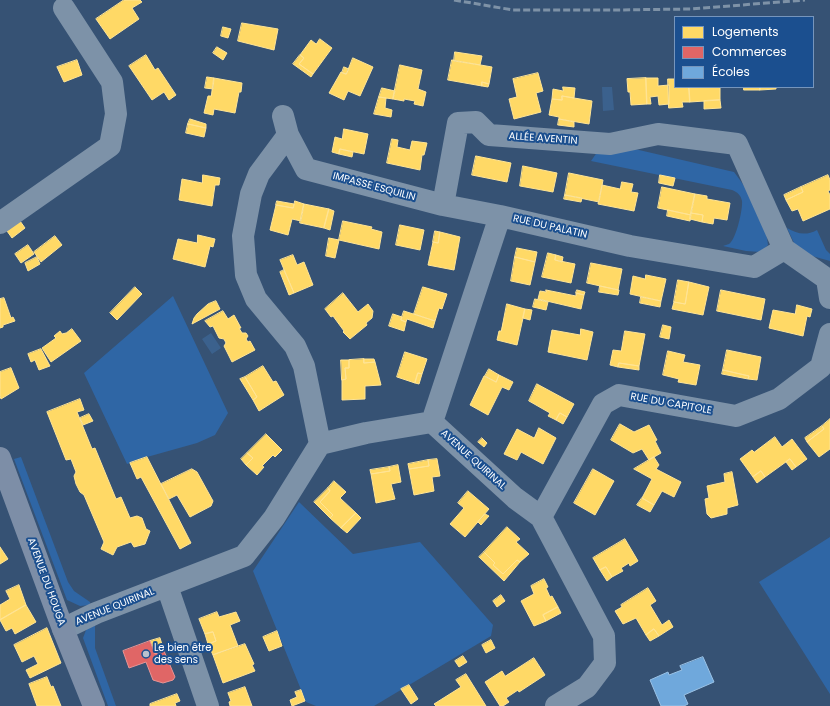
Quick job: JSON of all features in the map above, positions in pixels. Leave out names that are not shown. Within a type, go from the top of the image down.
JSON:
[{"type":"main road","name":"AVENUE DU HOUGA","points":[[0,458],[63,629],[94,706]]},
{"type":"street","points":[[0,223],[110,146],[116,114],[112,82],[64,8]]},
{"type":"street","name":"ALLÉE AVENTIN","points":[[443,205],[458,123],[476,122],[489,135],[610,144],[658,134],[715,141],[737,144],[784,249]]},
{"type":"street","name":"IMPASSE ESQUILIN","points":[[320,444],[304,366],[295,346],[256,299],[246,275],[243,236],[251,194],[259,174],[286,125],[306,169],[443,205],[500,216]]},
{"type":"street","name":"RUE DU PALATIN","points":[[432,422],[500,216],[630,246],[754,267],[784,249]]},
{"type":"street","points":[[784,249],[827,279],[830,298]]},
{"type":"street","name":"RUE DU CAPITOLE","points":[[541,517],[603,404],[619,395],[736,416],[779,399],[821,367],[830,334]]},
{"type":"street","name":"AVENUE QUIRINAL","points":[[63,629],[96,613],[244,556],[274,518],[320,444],[366,433],[432,422],[515,498],[541,517],[604,636],[605,664],[587,687],[556,706]]},
{"type":"street","name":"AVENUE QUIRINAL","points":[[167,586],[208,706]]},
{"type":"shaded area","points":[[602,87],[612,87],[614,110],[603,111]]},
{"type":"shaded area","points":[[626,147],[734,172],[746,189],[761,216],[767,235],[768,245],[761,252],[746,251],[723,246],[729,244],[734,237],[742,205],[740,195],[732,190],[591,161],[600,148]]},
{"type":"shaded area","points":[[787,228],[802,234],[817,230],[826,250],[830,254],[830,261],[812,256],[795,245]]},
{"type":"shaded area","points":[[173,296],[228,413],[215,435],[197,443],[127,464],[84,373]]},
{"type":"shaded area","points":[[211,333],[221,348],[212,354],[202,339]]},
{"type":"shaded area","points":[[21,457],[68,582],[74,591],[90,602],[90,605],[80,606],[67,600],[14,459]]},
{"type":"shaded area","points":[[299,502],[353,554],[420,542],[493,625],[491,636],[374,706],[316,706],[306,702],[253,571]]},
{"type":"shaded area","points":[[830,537],[830,694],[759,582]]},
{"type":"shaded area","points":[[95,621],[95,648],[116,706],[108,706],[83,638],[88,625]]},
{"type":"building: Logements","points":[[124,0],[140,0],[142,2],[132,8],[139,19],[110,39],[96,19]]},
{"type":"building: Logements","points":[[242,23],[278,29],[274,50],[238,41]]},
{"type":"building: Logements","points":[[223,27],[231,29],[228,38],[221,36]]},
{"type":"building: Logements","points":[[320,39],[332,48],[313,74],[299,64],[304,58],[300,55],[311,40],[316,44]]},
{"type":"building: Logements","points":[[217,47],[227,53],[223,60],[213,53]]},
{"type":"building: Logements","points":[[455,52],[482,56],[480,65],[454,61]]},
{"type":"building: Logements","points":[[146,55],[155,70],[158,68],[176,95],[169,100],[164,92],[152,100],[129,66]]},
{"type":"building: Logements","points":[[300,55],[304,58],[299,64],[313,74],[311,77],[293,64]]},
{"type":"building: Logements","points":[[353,58],[373,67],[360,96],[348,91],[344,100],[329,93],[341,72],[346,74]]},
{"type":"building: Logements","points":[[77,60],[82,75],[64,82],[57,67]]},
{"type":"building: Logements","points":[[452,60],[492,67],[489,84],[482,82],[482,86],[448,80]]},
{"type":"building: Logements","points":[[400,65],[422,70],[418,89],[426,92],[423,106],[414,104],[415,101],[393,99]]},
{"type":"building: Logements","points":[[344,67],[349,69],[346,74],[342,73]]},
{"type":"building: Logements","points":[[538,73],[543,91],[536,93],[541,112],[514,119],[509,99],[517,97],[513,79]]},
{"type":"building: Logements","points":[[207,77],[214,78],[213,89],[205,88]]},
{"type":"building: Logements","points":[[214,78],[242,83],[235,113],[214,109],[213,115],[204,113],[208,96],[211,96]]},
{"type":"building: Logements","points":[[646,78],[658,78],[658,86],[669,85],[669,104],[659,105],[658,96],[650,97],[651,104],[647,104]]},
{"type":"building: Logements","points":[[646,78],[647,104],[631,105],[627,79]]},
{"type":"building: Logements","points":[[668,79],[674,79],[674,88],[689,88],[690,102],[682,102],[683,107],[669,108]]},
{"type":"building: Logements","points":[[482,82],[489,84],[488,87],[482,86]]},
{"type":"building: Logements","points":[[563,87],[575,88],[574,98],[562,96],[562,100],[552,99],[553,89],[563,91]]},
{"type":"building: Logements","points":[[382,88],[395,91],[393,99],[379,97]]},
{"type":"building: Logements","points":[[689,88],[720,88],[720,100],[690,102]]},
{"type":"building: Logements","points":[[744,88],[760,88],[760,90],[744,90]]},
{"type":"building: Logements","points":[[760,88],[776,88],[776,89],[760,90]]},
{"type":"building: Logements","points":[[562,96],[592,101],[589,124],[559,119],[559,117],[549,115],[552,99],[562,100]]},
{"type":"building: Logements","points":[[379,97],[386,98],[385,108],[392,110],[391,117],[374,114]]},
{"type":"building: Logements","points":[[720,100],[721,108],[704,109],[704,101]]},
{"type":"building: Logements","points":[[190,119],[206,124],[206,128],[188,124]]},
{"type":"building: Logements","points":[[559,119],[574,122],[574,127],[558,125]]},
{"type":"building: Logements","points":[[188,124],[206,128],[204,137],[186,133]]},
{"type":"building: Logements","points":[[344,129],[368,134],[364,154],[340,149],[339,154],[332,152],[335,137],[342,139]]},
{"type":"building: Logements","points":[[392,139],[398,140],[397,147],[410,150],[412,141],[427,143],[424,155],[422,155],[420,170],[387,163]]},
{"type":"building: Logements","points":[[340,149],[353,152],[352,157],[339,154]]},
{"type":"building: Logements","points":[[476,156],[511,163],[507,182],[472,175]]},
{"type":"building: Logements","points":[[523,166],[557,173],[553,192],[520,186]]},
{"type":"building: Logements","points":[[569,173],[603,180],[599,202],[565,195]]},
{"type":"building: Logements","points":[[203,175],[220,178],[219,185],[215,185],[212,206],[179,200],[182,179],[202,183]]},
{"type":"building: Logements","points":[[660,175],[675,178],[673,186],[659,183]]},
{"type":"building: Logements","points":[[828,175],[830,180],[830,190],[828,191],[830,195],[830,209],[803,221],[798,209],[792,211],[786,200],[803,192],[801,187]]},
{"type":"building: Logements","points":[[622,182],[633,184],[631,192],[638,193],[634,211],[598,204],[602,185],[620,189]]},
{"type":"building: Logements","points":[[662,187],[695,194],[691,215],[658,208]]},
{"type":"building: Logements","points":[[801,187],[803,192],[786,200],[784,195]]},
{"type":"building: Logements","points":[[695,194],[707,196],[707,199],[730,203],[727,220],[714,218],[713,224],[702,222],[703,215],[691,213]]},
{"type":"building: Logements","points":[[565,195],[582,198],[581,202],[564,199]]},
{"type":"building: Logements","points":[[277,201],[294,204],[293,208],[276,205]]},
{"type":"building: Logements","points":[[295,201],[304,204],[301,221],[292,219],[288,235],[270,230],[276,205],[293,208]]},
{"type":"building: Logements","points":[[304,204],[329,209],[324,228],[300,223]]},
{"type":"building: Logements","points":[[329,209],[334,211],[330,230],[324,228]]},
{"type":"building: Logements","points":[[668,210],[691,215],[690,221],[667,216]]},
{"type":"building: Logements","points":[[691,213],[703,215],[702,222],[690,219]]},
{"type":"building: Logements","points":[[20,221],[25,228],[12,238],[7,231]]},
{"type":"building: Logements","points":[[343,221],[372,227],[371,229],[382,232],[379,249],[339,240]]},
{"type":"building: Logements","points":[[400,225],[424,230],[420,250],[396,245]]},
{"type":"building: Logements","points":[[435,231],[440,232],[438,243],[433,242]]},
{"type":"building: Logements","points":[[440,232],[460,237],[454,270],[428,265],[433,242],[438,243]]},
{"type":"building: Logements","points":[[198,235],[215,239],[213,247],[210,246],[205,267],[173,259],[178,239],[197,243]]},
{"type":"building: Logements","points":[[55,236],[62,245],[41,262],[34,252]]},
{"type":"building: Logements","points":[[329,238],[339,240],[335,258],[326,256]]},
{"type":"building: Logements","points":[[28,245],[34,254],[21,263],[15,254]]},
{"type":"building: Logements","points":[[517,248],[537,252],[535,262],[515,257]]},
{"type":"building: Logements","points":[[548,253],[556,255],[555,260],[575,264],[571,283],[542,277]]},
{"type":"building: Logements","points":[[293,255],[297,265],[304,262],[313,285],[294,293],[280,260]]},
{"type":"building: Logements","points":[[556,255],[563,257],[562,262],[555,260]]},
{"type":"building: Logements","points":[[37,257],[40,264],[28,271],[25,263]]},
{"type":"building: Logements","points":[[515,257],[535,262],[530,285],[511,281]]},
{"type":"building: Logements","points":[[591,263],[622,269],[618,290],[587,283]]},
{"type":"building: Logements","points":[[284,270],[294,293],[289,295],[280,272]]},
{"type":"building: Logements","points":[[646,275],[666,279],[661,301],[630,294],[633,276],[645,279]]},
{"type":"building: Logements","points":[[678,280],[689,282],[685,304],[674,302]]},
{"type":"building: Logements","points":[[689,282],[709,287],[703,315],[672,309],[674,302],[685,304]]},
{"type":"building: Logements","points":[[600,286],[619,290],[618,295],[599,292]]},
{"type":"building: Logements","points":[[135,287],[142,294],[117,320],[110,313]]},
{"type":"building: Logements","points":[[423,287],[447,294],[442,309],[439,308],[435,321],[414,314]]},
{"type":"building: Logements","points":[[546,290],[576,296],[576,293],[584,295],[581,309],[538,299],[540,291],[546,292]]},
{"type":"building: Logements","points":[[577,290],[585,292],[584,295],[576,293]]},
{"type":"building: Logements","points":[[721,290],[765,299],[761,320],[717,311]]},
{"type":"building: Logements","points":[[343,293],[358,312],[368,304],[373,311],[372,318],[366,323],[367,325],[350,339],[343,332],[344,331],[333,316],[331,317],[325,309]]},
{"type":"building: Logements","points":[[641,297],[661,301],[660,307],[640,303]]},
{"type":"building: Logements","points":[[4,298],[11,318],[13,317],[15,321],[3,325],[3,327],[0,328],[0,299]]},
{"type":"building: Logements","points":[[535,299],[548,302],[546,310],[533,307]]},
{"type":"building: Logements","points":[[216,301],[220,309],[192,324],[197,314],[208,304]]},
{"type":"building: Logements","points":[[507,304],[525,309],[517,345],[497,340],[499,331],[501,331]]},
{"type":"building: Logements","points":[[797,305],[812,309],[810,317],[807,316],[803,336],[769,328],[773,310],[795,314]]},
{"type":"building: Logements","points":[[525,309],[532,310],[530,320],[523,318]]},
{"type":"building: Logements","points":[[223,311],[228,319],[234,315],[242,333],[246,333],[248,336],[246,339],[248,342],[250,341],[255,350],[232,362],[224,346],[226,343],[224,339],[219,338],[213,326],[210,327],[205,321]]},
{"type":"building: Logements","points":[[404,311],[435,321],[433,328],[407,319],[406,322],[401,320]]},
{"type":"building: Logements","points":[[393,314],[402,317],[401,320],[406,322],[404,331],[389,326]]},
{"type":"building: Logements","points":[[663,325],[671,327],[669,339],[660,337]]},
{"type":"building: Logements","points":[[72,329],[81,341],[51,362],[42,348],[56,338],[54,336],[60,331],[62,334]]},
{"type":"building: Logements","points":[[581,329],[593,332],[587,360],[548,352],[552,330],[580,335]]},
{"type":"building: Logements","points":[[625,331],[645,334],[639,366],[619,363],[618,367],[610,365],[613,350],[621,351]]},
{"type":"building: Logements","points":[[41,349],[50,366],[39,370],[35,360],[31,362],[28,354]]},
{"type":"building: Logements","points":[[727,350],[761,357],[757,380],[748,379],[749,376],[723,370]]},
{"type":"building: Logements","points":[[668,351],[685,355],[683,362],[700,365],[696,385],[678,382],[679,379],[663,375]]},
{"type":"building: Logements","points":[[405,352],[427,359],[422,374],[418,373],[415,383],[397,377]]},
{"type":"building: Logements","points":[[364,359],[364,363],[375,362],[381,385],[365,386],[365,399],[342,400],[342,380],[346,379],[345,368],[349,368],[349,360]]},
{"type":"building: Logements","points":[[364,359],[374,359],[375,362],[364,363]]},
{"type":"building: Logements","points":[[341,360],[349,360],[349,368],[345,368],[346,379],[342,380]]},
{"type":"building: Logements","points":[[619,363],[639,366],[639,370],[618,367]]},
{"type":"building: Logements","points":[[263,366],[273,382],[276,381],[284,395],[259,411],[253,400],[257,397],[245,377]]},
{"type":"building: Logements","points":[[11,368],[19,388],[1,399],[0,372]]},
{"type":"building: Logements","points":[[489,369],[499,375],[496,382],[485,376]]},
{"type":"building: Logements","points":[[723,370],[749,376],[748,379],[722,374]]},
{"type":"building: Logements","points":[[418,373],[422,374],[419,384],[415,383]]},
{"type":"building: Logements","points":[[499,375],[513,382],[509,390],[502,387],[488,415],[470,405],[484,376],[496,382]]},
{"type":"building: Logements","points":[[245,377],[257,397],[253,400],[240,379]]},
{"type":"building: Logements","points":[[537,384],[574,404],[567,417],[560,413],[556,420],[548,416],[550,413],[529,401]]},
{"type":"building: Logements","points":[[80,399],[84,410],[77,412],[92,449],[95,448],[116,499],[121,497],[130,518],[137,516],[142,518],[146,529],[150,531],[145,544],[134,547],[131,542],[117,547],[113,555],[101,549],[104,542],[84,495],[80,492],[76,484],[74,476],[76,472],[71,459],[66,460],[47,412]]},
{"type":"building: Logements","points":[[560,413],[567,417],[563,424],[556,420]]},
{"type":"building: Logements","points":[[89,414],[93,421],[83,425],[80,418]]},
{"type":"building: Logements","points":[[830,419],[830,449],[819,457],[807,442],[824,429],[822,426]]},
{"type":"building: Logements","points":[[620,424],[634,432],[649,425],[657,440],[655,441],[661,453],[649,460],[642,449],[633,453],[611,440]]},
{"type":"building: Logements","points":[[822,426],[824,429],[807,442],[805,438]]},
{"type":"building: Logements","points":[[539,428],[556,438],[543,464],[521,452],[517,460],[504,454],[517,429],[534,438]]},
{"type":"building: Logements","points":[[266,434],[282,450],[275,457],[273,455],[262,466],[264,467],[257,475],[246,465],[253,458],[247,453]]},
{"type":"building: Logements","points":[[775,437],[782,447],[792,439],[807,459],[796,467],[790,459],[765,477],[761,471],[753,477],[740,459],[752,450],[754,452]]},
{"type":"building: Logements","points":[[482,438],[487,443],[484,447],[478,442]]},
{"type":"building: Logements","points":[[247,453],[253,458],[246,465],[241,459]]},
{"type":"building: Logements","points":[[147,457],[191,543],[180,549],[141,477],[137,479],[130,463]]},
{"type":"building: Logements","points":[[654,457],[659,465],[656,469],[681,482],[674,497],[662,491],[654,505],[642,498],[652,479],[634,469]]},
{"type":"building: Logements","points":[[437,459],[440,476],[432,477],[434,491],[414,495],[409,469],[429,466],[428,460]]},
{"type":"building: Logements","points":[[790,459],[796,467],[792,470],[786,462]]},
{"type":"building: Logements","points":[[428,460],[429,466],[409,469],[408,464]]},
{"type":"building: Logements","points":[[398,465],[401,482],[391,484],[395,499],[376,503],[371,474],[390,471],[389,467]]},
{"type":"building: Logements","points":[[389,467],[390,471],[371,474],[370,470]]},
{"type":"building: Logements","points":[[192,469],[197,472],[213,501],[211,506],[190,517],[177,495],[169,499],[161,484]]},
{"type":"building: Logements","points":[[593,469],[614,481],[595,515],[574,503]]},
{"type":"building: Logements","points":[[761,471],[765,477],[757,483],[753,477]]},
{"type":"building: Logements","points":[[732,472],[738,505],[727,508],[727,514],[711,518],[707,514],[705,499],[709,498],[707,486],[725,482],[724,474]]},
{"type":"building: Logements","points":[[334,481],[346,492],[340,498],[356,513],[341,528],[330,518],[333,515],[320,502],[330,491],[328,488]]},
{"type":"building: Logements","points":[[328,488],[330,491],[320,502],[333,515],[330,518],[314,502]]},
{"type":"building: Logements","points":[[468,491],[489,509],[465,537],[450,524],[464,508],[458,503]]},
{"type":"building: Logements","points":[[642,498],[654,505],[650,512],[637,505]]},
{"type":"building: Logements","points":[[356,513],[361,518],[347,533],[341,528]]},
{"type":"building: Logements","points":[[485,514],[489,516],[481,525],[478,522]]},
{"type":"building: Logements","points":[[507,527],[520,539],[516,542],[529,554],[520,562],[517,560],[503,574],[493,565],[495,563],[484,552]]},
{"type":"building: Logements","points":[[625,539],[638,561],[630,566],[629,563],[621,568],[623,571],[612,577],[606,567],[600,570],[593,558]]},
{"type":"building: Logements","points":[[0,547],[8,559],[0,564]]},
{"type":"building: Logements","points":[[484,552],[495,563],[493,565],[503,574],[517,560],[520,562],[504,581],[479,557]]},
{"type":"building: Logements","points":[[606,567],[612,577],[607,581],[600,570]]},
{"type":"building: Logements","points":[[544,579],[548,587],[546,588],[550,597],[552,596],[558,607],[543,615],[546,621],[534,626],[521,601],[534,594],[531,586]]},
{"type":"building: Logements","points":[[19,585],[26,605],[0,620],[0,605],[10,599],[6,591]]},
{"type":"building: Logements","points":[[648,588],[656,601],[650,605],[662,625],[669,620],[673,627],[659,636],[654,629],[646,635],[636,618],[623,624],[615,611],[622,607],[621,605]]},
{"type":"building: Logements","points":[[501,595],[505,601],[497,607],[493,601]]},
{"type":"building: Logements","points":[[26,605],[36,622],[15,634],[12,628],[6,631],[0,620]]},
{"type":"building: Logements","points":[[558,607],[561,613],[546,621],[543,615]]},
{"type":"building: Logements","points":[[217,612],[219,617],[236,612],[240,621],[230,625],[238,646],[213,655],[208,644],[216,641],[213,632],[205,634],[199,619]]},
{"type":"building: Logements","points":[[47,628],[61,663],[30,678],[26,670],[38,664],[34,656],[22,662],[14,645]]},
{"type":"building: Logements","points":[[654,629],[659,636],[650,641],[646,635]]},
{"type":"building: Logements","points":[[277,631],[282,646],[269,651],[263,637]]},
{"type":"building: Logements","points":[[213,632],[216,641],[208,644],[205,634]]},
{"type":"building: Logements","points":[[160,638],[164,651],[155,654],[150,641]]},
{"type":"building: Logements","points":[[491,640],[495,648],[486,653],[482,645]]},
{"type":"building: Logements","points":[[245,644],[254,664],[252,665],[255,671],[223,683],[213,655]]},
{"type":"building: Logements","points":[[463,656],[467,662],[459,667],[455,661]]},
{"type":"building: Logements","points":[[534,658],[545,675],[519,692],[518,690],[506,698],[509,702],[503,706],[500,706],[485,682],[502,671],[505,676]]},
{"type":"building: Logements","points":[[466,674],[486,706],[436,706],[434,704],[461,687],[456,680]]},
{"type":"building: Logements","points":[[47,677],[51,687],[53,686],[61,706],[37,706],[29,684]]},
{"type":"building: Logements","points":[[409,685],[418,699],[411,704],[401,689]]},
{"type":"building: Logements","points":[[245,687],[252,706],[230,706],[229,702],[231,701],[228,693]]},
{"type":"building: Logements","points":[[301,690],[305,701],[292,706],[290,700],[297,697],[295,692]]},
{"type":"building: Logements","points":[[177,694],[180,701],[175,703],[176,706],[150,706],[150,704]]},
{"type":"building: Commerces","points":[[150,641],[155,654],[164,651],[175,677],[173,680],[163,683],[153,680],[146,662],[129,668],[123,651]]},
{"type":"building: Écoles","points":[[703,657],[714,682],[684,695],[688,704],[684,706],[661,706],[650,680],[668,672],[669,675],[682,670],[680,666]]},
{"type":"railway","points":[[454,0],[513,10],[691,9],[805,0]]},
{"type":"place","name":"Le bien être des sens","points":[[146,654]]}]
